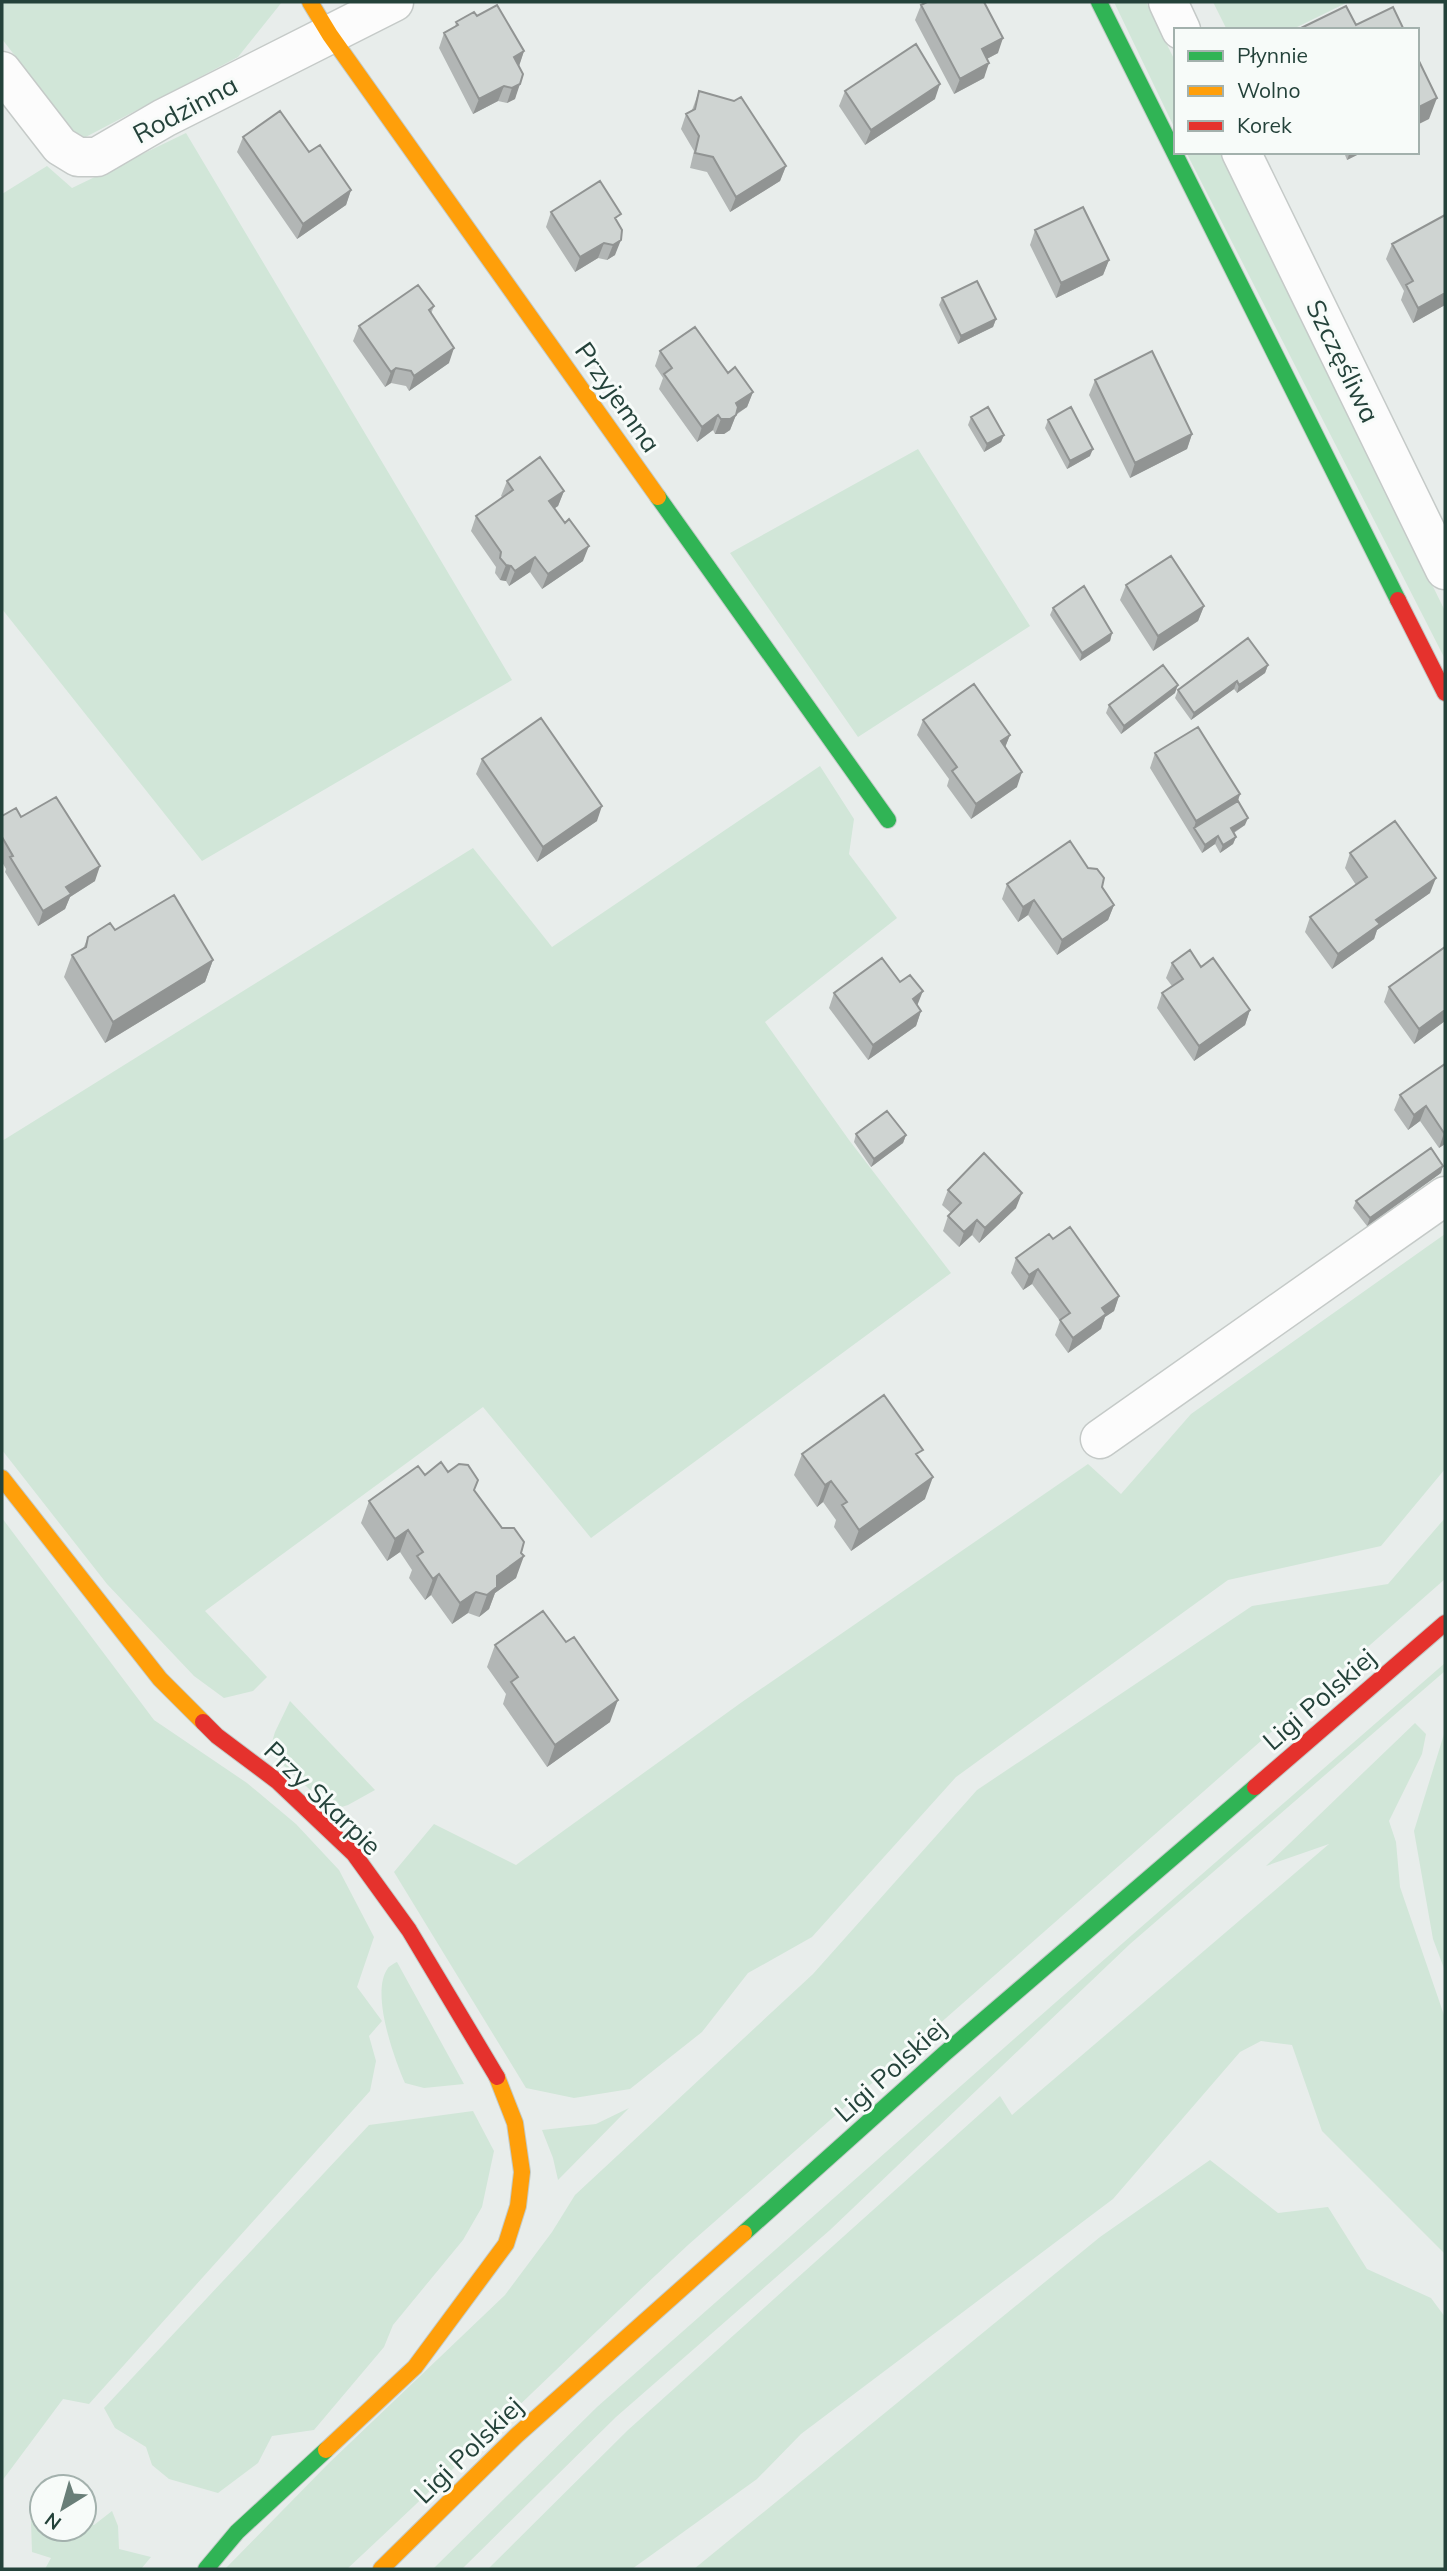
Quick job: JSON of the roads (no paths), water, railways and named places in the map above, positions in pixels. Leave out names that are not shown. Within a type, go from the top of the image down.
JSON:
[{"type":"street","name":"Przyjemna","points":[[310,2],[330,35],[888,820]]},
{"type":"street","name":"Rodzinna","points":[[2,71],[60,146],[78,157],[97,157],[164,118],[394,2]]},
{"type":"street","points":[[1099,2],[1174,152]]},
{"type":"street","points":[[1168,2],[1180,28]]},
{"type":"street","points":[[1175,154],[1445,693]]},
{"type":"street","name":"Szczęśliwa","points":[[1242,154],[1445,570]]},
{"type":"street","points":[[1100,1439],[1445,1196]]},
{"type":"street","name":"Przy Skarpie","points":[[2,1478],[160,1679],[217,1736],[277,1781],[354,1854],[409,1930],[497,2077],[515,2123],[522,2172],[518,2206],[506,2244],[415,2367],[237,2532],[206,2569]]},
{"type":"street","name":"Ligi Polskiej","points":[[381,2569],[516,2435],[881,2110],[1445,1623]]}]
